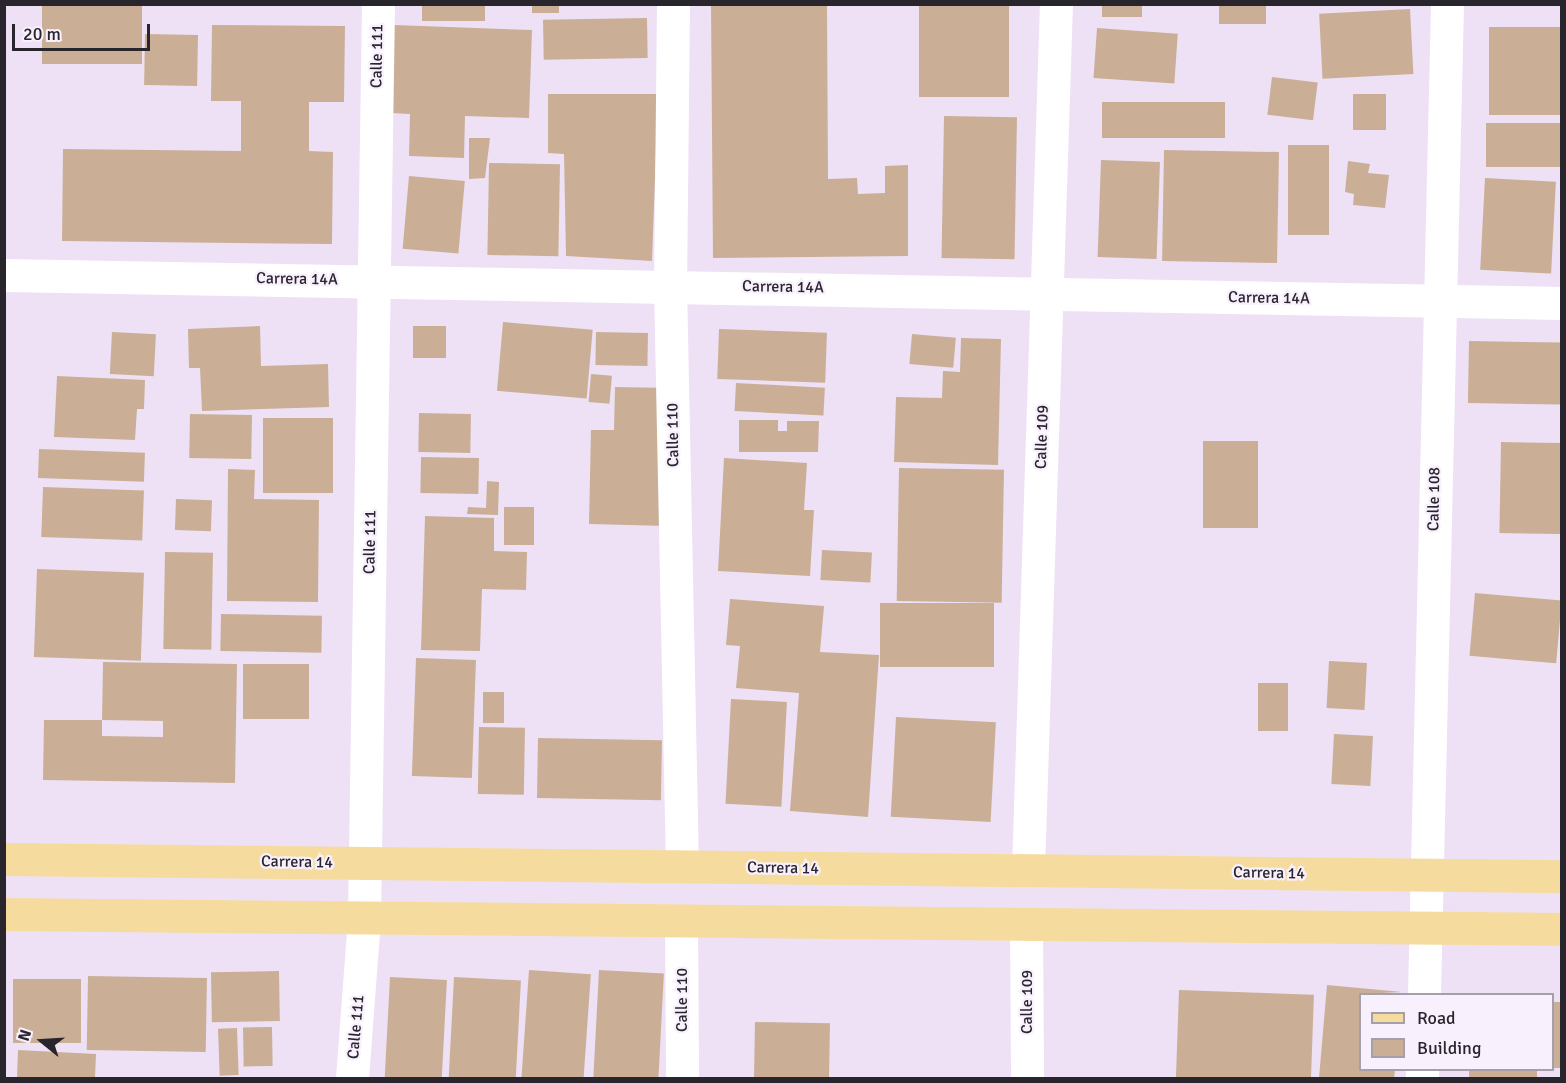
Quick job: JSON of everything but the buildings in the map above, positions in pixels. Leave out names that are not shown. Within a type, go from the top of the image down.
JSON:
[{"type":"main road","name":"Carrera 14","points":[[4,859],[1562,876]]},
{"type":"main road","points":[[4,914],[1562,929]]},
{"type":"street","name":"Calle 111","points":[[352,1078],[364,918],[378,4]]},
{"type":"street","name":"Calle 110","points":[[673,4],[670,285],[682,866]]},
{"type":"street","name":"Calle 109","points":[[1028,870],[1056,4]]},
{"type":"street","name":"Calle 108","points":[[1424,993],[1447,4]]},
{"type":"street","name":"Carrera 14A","points":[[4,275],[670,285],[1562,303]]},
{"type":"street","name":"Calle 110","points":[[681,921],[682,1078]]},
{"type":"street","name":"Calle 109","points":[[1026,925],[1027,1078]]}]
